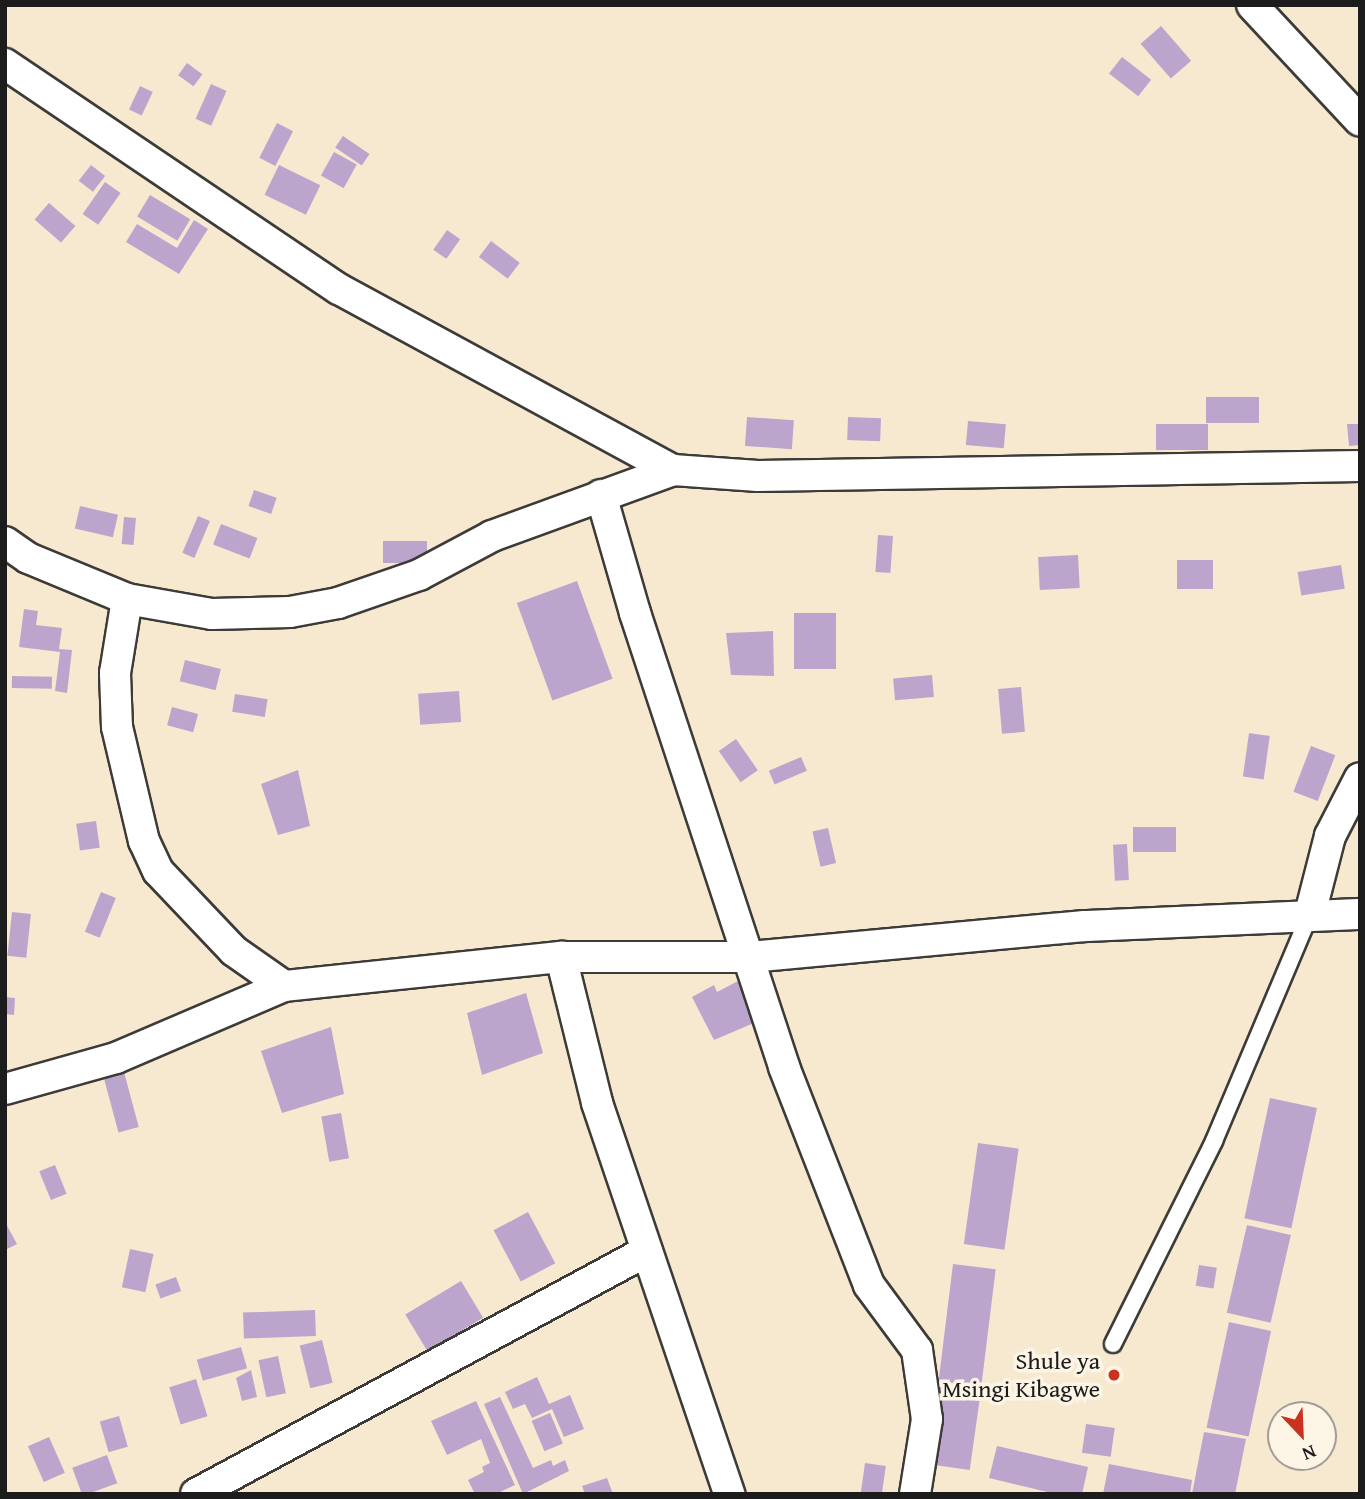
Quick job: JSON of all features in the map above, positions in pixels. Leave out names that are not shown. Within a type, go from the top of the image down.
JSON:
[{"type":"street","points":[[1252,5],[1360,121]]},
{"type":"street","points":[[5,64],[339,289],[673,470]]},
{"type":"street","points":[[5,542],[28,558],[127,599],[212,614],[290,612],[338,603],[419,575],[492,536],[673,470],[758,475],[1360,466]]},
{"type":"street","points":[[601,495],[635,613],[784,1067],[869,1285],[917,1350],[927,1419],[915,1494]]},
{"type":"street","points":[[127,599],[115,673],[117,727],[144,841],[158,871],[234,951],[284,986]]},
{"type":"street","points":[[1310,914],[1331,836],[1360,778]]},
{"type":"street","points":[[5,1089],[116,1058],[284,986],[561,957],[750,957],[1085,926],[1310,914],[1360,914]]},
{"type":"street","points":[[561,957],[597,1102],[729,1494]]},
{"type":"street","points":[[196,1494],[647,1251]]},
{"type":"lane","points":[[1113,1344],[1214,1141],[1310,914]]},
{"type":"building","points":[[1161,26],[1191,61],[1171,78],[1141,44]]},
{"type":"building","points":[[1122,57],[1151,80],[1138,96],[1109,74]]},
{"type":"building","points":[[187,63],[202,74],[194,86],[178,75]]},
{"type":"building","points":[[211,84],[227,91],[211,126],[196,119]]},
{"type":"building","points":[[140,86],[153,92],[142,115],[129,110]]},
{"type":"building","points":[[277,123],[293,131],[275,166],[259,158]]},
{"type":"building","points":[[343,136],[370,154],[362,166],[335,148]]},
{"type":"building","points":[[334,152],[357,165],[344,188],[321,176]]},
{"type":"building","points":[[91,165],[105,176],[93,192],[79,181]]},
{"type":"building","points":[[279,165],[320,185],[306,215],[265,195]]},
{"type":"building","points":[[105,182],[121,193],[98,225],[83,214]]},
{"type":"building","points":[[150,195],[190,219],[177,241],[137,216]]},
{"type":"building","points":[[49,203],[75,226],[61,243],[35,220]]},
{"type":"building","points":[[194,220],[208,229],[179,274],[126,242],[137,224],[177,248]]},
{"type":"building","points":[[447,230],[460,239],[446,259],[433,250]]},
{"type":"building","points":[[491,241],[520,263],[508,279],[479,257]]},
{"type":"building","points":[[1206,397],[1259,397],[1259,423],[1206,423]]},
{"type":"building","points":[[747,417],[794,420],[792,449],[745,446]]},
{"type":"building","points":[[848,417],[881,418],[880,441],[847,440]]},
{"type":"building","points":[[968,421],[1006,424],[1004,448],[966,445]]},
{"type":"building","points":[[1156,424],[1208,424],[1208,450],[1156,450]]},
{"type":"building","points":[[1347,424],[1360,424],[1360,445],[1349,446]]},
{"type":"building","points":[[254,490],[277,498],[271,514],[248,506]]},
{"type":"building","points":[[80,506],[118,515],[113,537],[75,528]]},
{"type":"building","points":[[198,516],[210,521],[194,558],[182,553]]},
{"type":"building","points":[[124,517],[136,518],[134,545],[122,544]]},
{"type":"building","points":[[221,524],[257,538],[250,559],[213,545]]},
{"type":"building","points":[[878,535],[893,536],[890,573],[875,572]]},
{"type":"building","points":[[383,541],[427,541],[427,563],[383,563]]},
{"type":"building","points":[[1078,555],[1080,588],[1040,590],[1038,557]]},
{"type":"building","points":[[1177,560],[1213,560],[1213,589],[1177,589]]},
{"type":"building","points":[[1341,565],[1345,589],[1301,596],[1298,572]]},
{"type":"building","points":[[577,581],[613,679],[552,701],[517,603]]},
{"type":"building","points":[[24,609],[38,611],[36,625],[62,628],[59,649],[72,650],[67,693],[55,691],[60,652],[19,647]]},
{"type":"building","points":[[794,613],[836,613],[836,669],[794,669]]},
{"type":"building","points":[[773,631],[774,676],[731,675],[726,633]]},
{"type":"building","points":[[185,660],[221,669],[216,690],[180,681]]},
{"type":"building","points":[[932,675],[934,697],[895,700],[893,678]]},
{"type":"building","points":[[12,676],[52,677],[52,689],[12,688]]},
{"type":"building","points":[[1021,687],[1025,732],[1002,734],[998,689]]},
{"type":"building","points":[[459,691],[461,722],[420,725],[418,694]]},
{"type":"building","points":[[235,694],[268,699],[265,717],[232,712]]},
{"type":"building","points":[[172,707],[198,714],[193,732],[167,725]]},
{"type":"building","points":[[1249,733],[1270,736],[1264,779],[1243,777]]},
{"type":"building","points":[[736,739],[758,770],[741,782],[719,751]]},
{"type":"building","points":[[1311,746],[1335,755],[1318,801],[1293,792]]},
{"type":"building","points":[[801,757],[807,771],[775,784],[769,771]]},
{"type":"building","points":[[298,770],[310,826],[278,835],[261,784]]},
{"type":"building","points":[[96,821],[100,848],[80,851],[76,824]]},
{"type":"building","points":[[1133,827],[1176,827],[1176,852],[1133,852]]},
{"type":"building","points":[[828,828],[836,863],[821,867],[812,832]]},
{"type":"building","points":[[1127,844],[1129,880],[1115,881],[1113,845]]},
{"type":"building","points":[[101,892],[116,898],[100,938],[85,932]]},
{"type":"building","points":[[12,912],[31,914],[26,958],[7,956]]},
{"type":"building","points":[[740,980],[754,1023],[714,1040],[692,997],[714,985],[717,992]]},
{"type":"building","points":[[526,993],[543,1053],[482,1075],[467,1013]]},
{"type":"building","points":[[5,997],[15,998],[14,1015],[5,1014]]},
{"type":"building","points":[[331,1027],[344,1094],[282,1113],[261,1051]]},
{"type":"building","points":[[124,1072],[139,1127],[118,1132],[104,1077]]},
{"type":"building","points":[[1270,1098],[1317,1108],[1291,1228],[1244,1218]]},
{"type":"building","points":[[341,1113],[349,1158],[329,1162],[321,1116]]},
{"type":"building","points":[[978,1143],[1019,1149],[1004,1250],[964,1244]]},
{"type":"building","points":[[55,1165],[67,1194],[51,1200],[39,1171]]},
{"type":"building","points":[[528,1212],[555,1263],[521,1282],[494,1230]]},
{"type":"building","points":[[5,1222],[17,1244],[5,1250]]},
{"type":"building","points":[[1247,1225],[1291,1235],[1271,1323],[1227,1313]]},
{"type":"building","points":[[130,1249],[153,1254],[145,1292],[122,1287]]},
{"type":"building","points":[[953,1264],[996,1269],[981,1386],[939,1381]]},
{"type":"building","points":[[1199,1265],[1217,1268],[1213,1289],[1196,1286]]},
{"type":"building","points":[[176,1277],[181,1291],[160,1299],[155,1285]]},
{"type":"building","points":[[461,1281],[483,1318],[427,1351],[405,1314]]},
{"type":"building","points":[[315,1310],[316,1336],[244,1338],[243,1313]]},
{"type":"building","points":[[1229,1322],[1271,1331],[1249,1437],[1207,1428]]},
{"type":"building","points":[[322,1340],[333,1383],[310,1388],[300,1346]]},
{"type":"building","points":[[241,1347],[247,1368],[203,1381],[197,1360]]},
{"type":"building","points":[[278,1356],[286,1393],[266,1397],[258,1360]]},
{"type":"building","points":[[251,1370],[257,1397],[242,1401],[236,1378]]},
{"type":"building","points":[[537,1377],[549,1404],[570,1395],[584,1429],[564,1437],[552,1409],[532,1418],[525,1404],[513,1409],[505,1392]]},
{"type":"building","points":[[196,1379],[207,1416],[181,1424],[169,1387]]},
{"type":"building","points":[[940,1387],[981,1393],[970,1470],[929,1464]]},
{"type":"building","points":[[500,1397],[533,1468],[551,1460],[553,1466],[565,1460],[569,1471],[523,1494],[484,1404]]},
{"type":"building","points":[[476,1401],[515,1485],[496,1494],[475,1494],[468,1480],[484,1472],[482,1467],[490,1463],[481,1439],[447,1455],[431,1421]]},
{"type":"building","points":[[550,1413],[563,1443],[544,1451],[532,1421]]},
{"type":"building","points":[[119,1416],[128,1447],[109,1452],[100,1422]]},
{"type":"building","points":[[1086,1424],[1115,1428],[1111,1457],[1082,1453]]},
{"type":"building","points":[[1204,1432],[1246,1439],[1235,1494],[1192,1494]]},
{"type":"building","points":[[49,1437],[65,1473],[44,1482],[28,1446]]},
{"type":"building","points":[[997,1446],[1088,1467],[1082,1494],[1056,1494],[989,1478]]},
{"type":"building","points":[[107,1455],[117,1483],[82,1494],[72,1468]]},
{"type":"building","points":[[865,1463],[886,1466],[882,1494],[861,1494]]},
{"type":"building","points":[[1109,1464],[1192,1480],[1190,1494],[1103,1494]]},
{"type":"building","points":[[607,1478],[613,1494],[585,1494],[582,1486]]},
{"type":"place","name":"Shule ya Msingi Kibagwe","points":[[1114,1375]]}]
